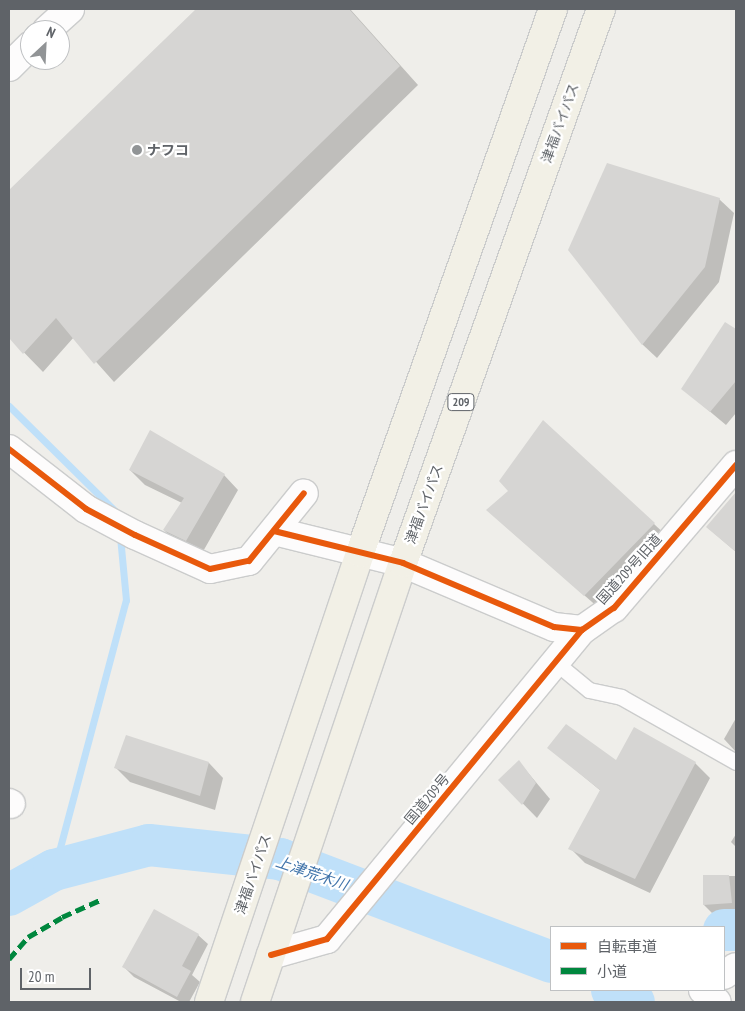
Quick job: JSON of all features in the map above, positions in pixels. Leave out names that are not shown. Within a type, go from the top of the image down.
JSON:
[{"type":"highway","name":"津福バイパス","points":[[210,1002],[360,553],[553,9]]},
{"type":"highway","name":"津福バイパス","points":[[255,1002],[326,797],[403,562],[601,9]]},
{"type":"street","points":[[58,20],[70,9]]},
{"type":"street","points":[[9,67],[20,56]]},
{"type":"street","points":[[9,449],[86,509],[135,536],[210,569],[249,561],[304,494]]},
{"type":"street","name":"国道209号旧道","points":[[582,630],[614,608],[736,465]]},
{"type":"street","points":[[274,531],[403,562],[554,627],[582,630]]},
{"type":"street","name":"国道209号","points":[[271,955],[327,939],[582,630]]},
{"type":"street","points":[[725,974],[736,967]]},
{"type":"street","points":[[689,1002],[701,991]]},
{"type":"street","points":[[703,991],[717,1002]]},
{"type":"lane","points":[[556,662],[589,690],[621,697],[736,762]]},
{"type":"building","points":[[196,9],[349,9],[400,66],[94,364],[56,318],[23,354],[9,338],[9,190]]},
{"type":"building","points":[[607,163],[720,198],[705,267],[642,345],[568,250]]},
{"type":"building","points":[[725,322],[736,329],[736,381],[710,412],[681,389]]},
{"type":"building","points":[[543,420],[655,523],[584,596],[486,510],[508,491],[499,481]]},
{"type":"building","points":[[150,430],[225,474],[186,541],[163,530],[184,498],[129,470]]},
{"type":"building","points":[[736,492],[736,552],[706,527]]},
{"type":"building","points":[[566,724],[616,760],[634,727],[696,762],[635,879],[568,849],[600,790],[547,748]]},
{"type":"building","points":[[126,735],[209,762],[200,796],[114,768]]},
{"type":"building","points":[[519,760],[536,783],[522,805],[498,780]]},
{"type":"building","points":[[703,875],[729,875],[732,903],[703,905]]},
{"type":"building","points":[[154,909],[199,934],[182,966],[191,971],[177,997],[122,967]]},
{"type":"waterway","points":[[9,406],[117,513]]},
{"type":"waterway","points":[[54,870],[126,600],[120,536]]},
{"type":"waterway","name":"上津荒木川","points":[[9,895],[54,870],[149,845],[280,859],[550,962]]},
{"type":"waterway","points":[[725,930],[736,930]]},
{"type":"waterway","name":"上津荒木川","points":[[614,991],[634,1002]]},
{"type":"marked path","points":[[9,959],[28,937],[62,917],[100,900]]},
{"type":"cycle path","points":[[9,449],[86,509],[135,535],[210,569],[249,561],[304,493]]},
{"type":"cycle path","points":[[274,531],[403,563],[554,627],[582,630],[614,608],[736,465]]},
{"type":"cycle path","points":[[271,955],[327,939],[582,630]]},
{"type":"place","name":"ナフコ","points":[[137,150]]}]
